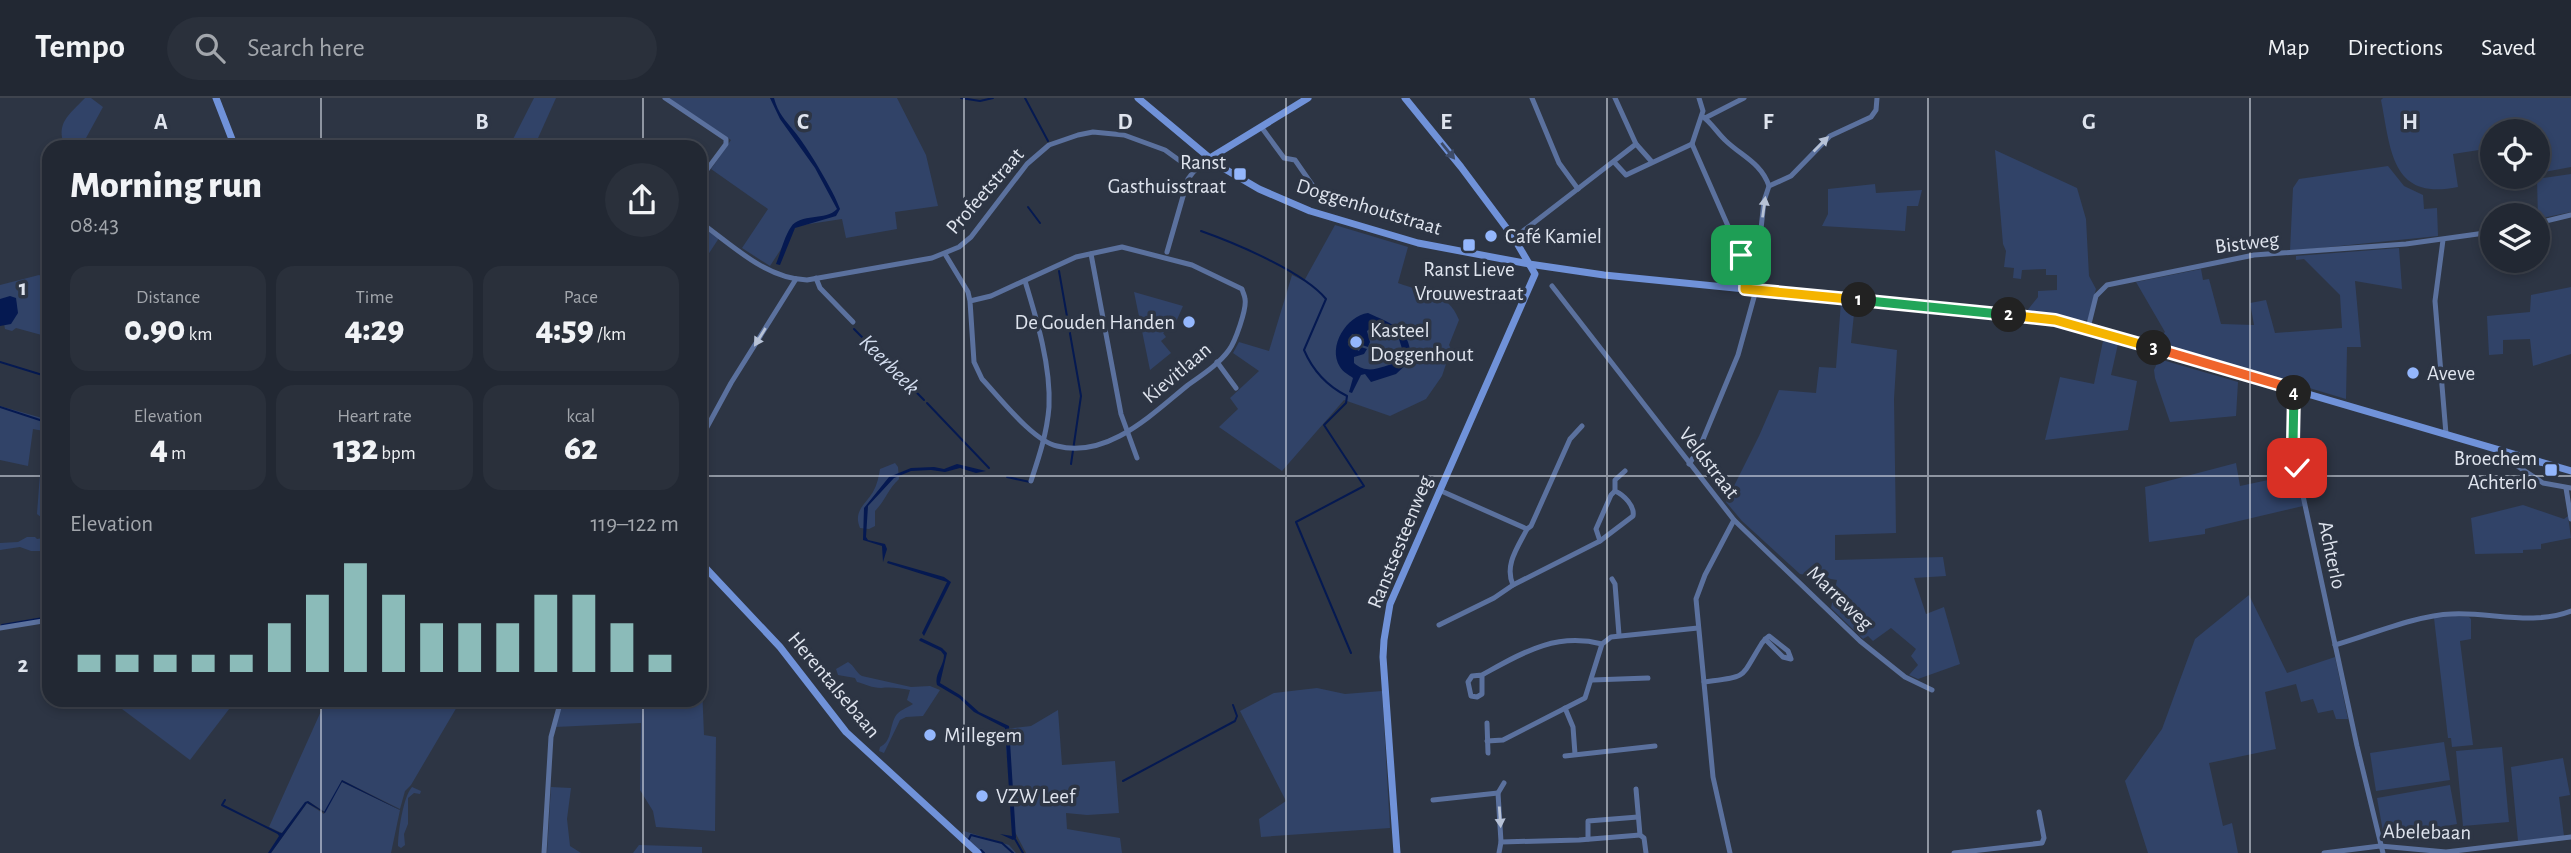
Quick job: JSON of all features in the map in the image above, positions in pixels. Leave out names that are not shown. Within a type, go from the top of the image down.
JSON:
[{"type":"main road","points":[[216,98],[232,140]]},
{"type":"main road","name":"Doggenhoutstraat","points":[[1139,98],[1218,165],[1252,185],[1310,211],[1431,246],[1604,275],[2055,320],[2571,471]]},
{"type":"main road","points":[[1210,158],[1308,98]]},
{"type":"main road","name":"Ranstsesteenweg","points":[[1397,853],[1384,640],[1393,594],[1536,276],[1514,238],[1405,98]]},
{"type":"main road","points":[[1509,260],[1520,248]]},
{"type":"main road","name":"Herentalsebaan","points":[[707,569],[780,647],[846,732],[978,853]]},
{"type":"street","points":[[665,98],[726,139],[726,144],[707,170]]},
{"type":"street","points":[[1532,98],[1559,163],[1578,189]]},
{"type":"street","points":[[1615,98],[1636,144],[1652,162]]},
{"type":"street","points":[[1699,98],[1704,117],[1726,141],[1756,164],[1764,173],[1769,186],[1764,201],[1759,257],[1756,263],[1746,267]]},
{"type":"street","points":[[1614,162],[1626,175],[1692,144],[1704,117],[1744,98]]},
{"type":"street","points":[[1769,186],[1791,176],[1830,136],[1871,117],[1876,110],[1877,98]]},
{"type":"street","points":[[1262,128],[1284,158],[1294,160],[1313,186]]},
{"type":"street","name":"Profeetstraat","points":[[707,227],[774,273],[796,279],[816,278],[945,254],[971,237],[1027,164],[1049,145],[1093,132],[1124,135],[1165,150],[1194,171]]},
{"type":"street","points":[[1514,238],[1636,144]]},
{"type":"street","points":[[1692,144],[1746,267],[1745,289]]},
{"type":"street","points":[[1166,255],[1187,183],[1194,171],[1210,158]]},
{"type":"street","points":[[2550,220],[2571,215]]},
{"type":"street","name":"Bistweg","points":[[2088,328],[2096,296],[2107,285],[2254,255],[2443,240],[2480,234]]},
{"type":"street","points":[[2443,240],[2435,301],[2446,434]]},
{"type":"street","name":"Kievitlaan","points":[[970,301],[991,296],[1076,257],[1122,247],[1166,255],[1241,289],[1246,301],[1229,350],[1127,432],[1090,448],[1062,447],[1043,440]]},
{"type":"street","points":[[945,254],[968,292],[976,370],[1043,440]]},
{"type":"street","points":[[1091,254],[1127,432],[1137,458]]},
{"type":"street","points":[[816,278],[820,288],[853,323]]},
{"type":"street","points":[[707,427],[736,374],[796,279]]},
{"type":"street","points":[[1025,281],[1035,314],[1048,381],[1049,408],[1031,481]]},
{"type":"street","name":"Veldstraat","points":[[1552,286],[1734,520],[1698,589],[1698,628],[1713,777],[1730,853]]},
{"type":"street","points":[[1689,464],[1699,449],[1738,355],[1756,290]]},
{"type":"street","points":[[1217,362],[1236,388]]},
{"type":"street","name":"Achterlo","points":[[2294,389],[2295,455],[2381,850]]},
{"type":"street","points":[[1513,584],[1508,571],[1570,439],[1582,426]]},
{"type":"street","points":[[2498,449],[2502,456],[2533,478],[2568,488],[2571,519]]},
{"type":"street","points":[[1600,541],[1596,529],[1615,491],[1615,480],[1625,471]]},
{"type":"street","points":[[1439,490],[1527,529]]},
{"type":"street","points":[[1439,625],[1493,598],[1513,584],[1600,541],[1633,516],[1634,510],[1622,494],[1615,491]]},
{"type":"street","name":"Marreweg","points":[[1734,520],[1860,641],[1905,677],[1932,690]]},
{"type":"street","points":[[1612,579],[1615,584],[1619,635]]},
{"type":"street","points":[[2335,645],[2440,615],[2530,619],[2571,611]]},
{"type":"street","points":[[0,628],[42,621]]},
{"type":"street","points":[[1488,741],[1503,740],[1585,698],[1602,644],[1611,637],[1698,628]]},
{"type":"street","points":[[1704,682],[1734,679],[1744,674],[1765,639],[1769,636],[1788,651],[1791,659],[1783,657],[1765,639]]},
{"type":"street","points":[[1482,676],[1549,642],[1582,639],[1602,644]]},
{"type":"street","points":[[1592,680],[1648,678]]},
{"type":"street","points":[[544,853],[551,737],[559,707]]},
{"type":"street","points":[[1565,708],[1573,727],[1576,754]]},
{"type":"street","points":[[1487,723],[1488,753]]},
{"type":"street","points":[[1565,756],[1655,746]]},
{"type":"street","points":[[1499,853],[1502,842],[1498,793],[1504,783]]},
{"type":"street","points":[[1636,789],[1640,835],[1644,838],[1646,853]]},
{"type":"street","points":[[1433,800],[1498,793]]},
{"type":"street","points":[[1954,853],[2042,843],[2044,838],[2039,812]]},
{"type":"street","points":[[1588,839],[1588,821],[1638,817]]},
{"type":"street","points":[[1502,842],[1640,835]]},
{"type":"street","name":"Abelebaan","points":[[2324,853],[2381,850],[2446,852],[2571,837]]},
{"type":"shaded area","points":[[85,98],[91,98],[103,107],[86,138],[88,140],[62,140],[63,125]]},
{"type":"shaded area","points":[[534,98],[556,98],[537,140],[513,140]]},
{"type":"shaded area","points":[[669,98],[897,98],[926,155],[938,206],[895,212],[897,229],[846,238],[842,219],[796,226],[770,266],[742,248],[768,209],[711,169],[731,140]]},
{"type":"shaded area","points":[[770,98],[774,98],[782,116],[813,158],[840,209],[836,216],[795,228],[780,265],[776,264],[795,223],[832,213],[837,209],[815,168],[780,119]]},
{"type":"shaded area","points":[[2571,98],[2571,167],[2550,171],[2550,119],[2480,119],[2480,150],[2453,154],[2458,187],[2436,189],[2419,186],[2407,179],[2398,168],[2388,137],[2381,100]]},
{"type":"shaded area","points":[[1995,150],[2077,188],[2086,219],[2089,276],[2096,289],[2088,320],[2026,312],[2038,297],[2038,291],[2057,290],[2057,275],[2046,275],[2046,269],[2022,270],[2021,279],[2013,278],[2014,268],[2004,267],[2006,251],[2003,244]]},
{"type":"shaded area","points":[[2388,166],[2404,186],[2423,195],[2424,209],[2437,208],[2438,236],[2290,251],[2293,188],[2299,179]]},
{"type":"shaded area","points":[[2571,174],[2571,212],[2550,216],[2550,203],[2538,203],[2537,189],[2550,189],[2550,177]]},
{"type":"shaded area","points":[[1875,184],[1876,193],[1922,190],[1918,206],[1907,206],[1905,231],[1822,226],[1828,214],[1828,189]]},
{"type":"shaded area","points":[[1335,225],[1408,247],[1398,283],[1442,298],[1454,310],[1459,320],[1449,345],[1451,349],[1442,376],[1426,399],[1390,416],[1344,400],[1282,471],[1219,427],[1238,409],[1230,398],[1259,371],[1233,353],[1239,342],[1269,351],[1292,275],[1304,281]]},
{"type":"shaded area","points":[[707,229],[719,238],[707,256]]},
{"type":"shaded area","points":[[2399,248],[2402,289],[2355,281],[2361,347],[2347,347],[2346,399],[2155,342],[2165,332],[2136,282],[2201,269],[2203,280],[2209,279],[2221,324],[2254,325],[2250,303],[2266,300],[2275,333],[2342,328],[2340,295],[2304,259],[2296,260],[2296,256]]},
{"type":"shaded area","points":[[42,276],[42,335],[16,328],[12,331],[5,329],[0,285]]},
{"type":"shaded area","points":[[2571,287],[2571,354],[2533,366],[2530,339],[2503,340],[2503,354],[2489,355],[2487,316],[2530,312],[2531,295]]},
{"type":"shaded area","points":[[1134,292],[1183,306],[1176,322],[1163,333],[1166,337],[1161,341],[1171,353],[1150,370]]},
{"type":"shaded area","points":[[10,296],[16,298],[18,313],[11,324],[0,326],[0,299]]},
{"type":"shaded area","points":[[1841,302],[1855,304],[1851,343],[1897,350],[1894,399],[1896,533],[1835,535],[1835,560],[1943,557],[1946,576],[1914,578],[1926,614],[1944,607],[1960,664],[1918,679],[1909,675],[1918,665],[1911,656],[1916,649],[1891,628],[1873,641],[1868,636],[1863,639],[1831,608],[1837,580],[1800,574],[1742,521],[1726,502],[1779,390],[1816,393],[1819,367],[1836,368]]},
{"type":"shaded area","points":[[1368,313],[1399,330],[1408,342],[1410,361],[1396,374],[1371,382],[1365,374],[1361,375],[1352,393],[1349,392],[1353,378],[1340,367],[1336,350],[1341,333],[1360,315]],"holes":[[[1372,327],[1399,339],[1404,355],[1400,363],[1371,369],[1354,363],[1354,357],[1364,354],[1367,349],[1361,347],[1359,351],[1348,345],[1352,334],[1364,339],[1362,345],[1368,347],[1370,342],[1367,331]]]},
{"type":"shaded area","points":[[2103,341],[2118,344],[2111,375],[2137,381],[2128,430],[2045,440],[2060,377],[2094,384]]},
{"type":"shaded area","points":[[2159,359],[2238,382],[2236,416],[2170,422],[2155,378],[2154,370]]},
{"type":"shaded area","points":[[0,406],[42,418],[42,431],[33,429],[28,466],[0,460]]},
{"type":"shaded area","points":[[42,459],[42,518],[37,514]]},
{"type":"shaded area","points":[[895,463],[899,479],[875,511],[875,526],[869,529],[860,528],[859,513],[874,489],[880,469]]},
{"type":"shaded area","points":[[2236,463],[2240,486],[2296,474],[2303,506],[2205,529],[2205,534],[2149,542],[2145,487]]},
{"type":"shaded area","points":[[957,464],[986,471],[976,473],[960,468],[945,472],[911,471],[894,478],[868,506],[866,537],[868,540],[885,544],[887,549],[883,562],[882,546],[863,540],[864,508],[889,477],[911,468],[944,469]]},
{"type":"shaded area","points":[[2523,505],[2564,519],[2568,516],[2571,538],[2541,544],[2541,549],[2523,550],[2523,553],[2475,554],[2471,518]]},
{"type":"shaded area","points":[[27,537],[42,538],[42,551],[20,547],[0,550],[0,543],[18,542]]},
{"type":"shaded area","points":[[888,561],[944,577],[951,582],[924,636],[922,633],[947,582],[887,563]]},
{"type":"shaded area","points":[[2249,595],[2287,673],[2335,657],[2348,719],[2336,719],[2333,710],[2318,713],[2313,699],[2301,702],[2296,684],[2265,692],[2276,749],[2209,763],[2223,826],[2232,823],[2238,853],[2148,853],[2125,781],[2162,729],[2195,639]]},
{"type":"shaded area","points":[[2455,616],[2471,619],[2471,639],[2460,641],[2473,745],[2452,747],[2451,738],[2448,738],[2434,618]]},
{"type":"shaded area","points":[[921,638],[947,653],[940,683],[960,695],[979,712],[1009,726],[1016,838],[1013,840],[1000,834],[1012,836],[1005,728],[974,712],[959,698],[937,685],[944,655],[920,641]]},
{"type":"shaded area","points":[[848,662],[862,676],[911,687],[930,686],[940,690],[923,716],[900,720],[884,753],[879,751],[880,747],[888,738],[895,717],[913,704],[907,700],[910,690],[875,687],[857,682],[855,678],[838,675],[836,669]]},
{"type":"shaded area","points":[[1317,688],[1345,694],[1382,691],[1390,828],[1261,837],[1259,819],[1286,801],[1240,711],[1274,693]]},
{"type":"shaded area","points":[[119,707],[231,707],[190,760]]},
{"type":"shaded area","points":[[323,707],[457,707],[405,791],[400,809],[342,780],[338,788],[342,782],[400,810],[391,853],[271,853],[307,803],[324,814],[325,812],[308,801],[282,833],[269,827]]},
{"type":"shaded area","points":[[561,707],[703,707],[704,735],[716,737],[715,831],[656,827],[653,811],[640,790],[641,723],[555,727]]},
{"type":"shaded area","points":[[1058,710],[1062,765],[1115,761],[1119,813],[1066,813],[1067,829],[1120,838],[1122,853],[1026,853],[1015,832],[1004,729],[1031,726]]},
{"type":"shaded area","points":[[2444,742],[2450,780],[2376,791],[2370,753]]},
{"type":"shaded area","points":[[2502,747],[2509,822],[2463,826],[2456,751]]},
{"type":"shaded area","points":[[2563,758],[2570,795],[2559,797],[2564,836],[2518,841],[2511,767]]},
{"type":"shaded area","points":[[342,780],[400,810],[342,782],[325,813],[307,803],[271,853],[268,853],[279,836],[276,832],[282,833],[305,802],[308,801],[324,812]]},
{"type":"shaded area","points":[[2450,785],[2457,824],[2384,837],[2377,798]]},
{"type":"shaded area","points":[[412,787],[421,791],[420,794],[414,793],[408,798],[408,824],[404,834],[405,845],[401,848],[398,846],[402,815],[406,799]]},
{"type":"shaded area","points":[[551,787],[571,788],[567,819],[570,846],[581,853],[547,853]]},
{"type":"shaded area","points":[[964,831],[1009,845],[1016,853],[982,853],[962,833]]},
{"type":"shaded area","points":[[639,845],[702,847],[702,853],[633,853]]},
{"type":"waterway","points":[[961,98],[980,101],[993,98]]},
{"type":"waterway","points":[[1025,98],[1048,141]]},
{"type":"waterway","points":[[1028,207],[1040,223]]},
{"type":"waterway","points":[[1201,231],[1286,269],[1326,299],[1304,350],[1321,377],[1347,396],[1346,403],[1324,425],[1364,486],[1296,522],[1351,653]]},
{"type":"waterway","points":[[1059,271],[1081,396],[1071,464]]},
{"type":"waterway","name":"Keerbeek","points":[[854,329],[924,400]]},
{"type":"waterway","points":[[0,362],[42,375]]},
{"type":"waterway","name":"Keerbeek","points":[[927,403],[989,468]]},
{"type":"waterway","points":[[0,407],[42,421]]},
{"type":"waterway","points":[[1007,477],[1030,482]]},
{"type":"waterway","points":[[2,625],[42,618]]},
{"type":"waterway","points":[[1123,781],[1235,721],[1237,716],[1233,705]]},
{"type":"waterway","points":[[225,800],[222,805],[278,833]]},
{"type":"waterway","points":[[969,839],[971,835],[1002,843],[1013,853]]},
{"type":"waterway","name":"Keerbeek","points":[[1015,839],[1023,853]]},
{"type":"waterway","points":[[981,850],[984,853]]},
{"type":"place","name":"Ranst Gasthuisstraat","points":[[1240,174]]},
{"type":"place","name":"Café Kamiel","points":[[1491,236]]},
{"type":"place","name":"Ranst Lieve Vrouwestraat","points":[[1469,245]]},
{"type":"place","name":"De Gouden Handen","points":[[1189,322]]},
{"type":"place","name":"Kasteel Doggenhout","points":[[1356,342]]},
{"type":"place","name":"Aveve","points":[[2413,373]]},
{"type":"place","name":"Broechem Achterlo","points":[[2551,470]]},
{"type":"place","name":"Millegem","points":[[930,735]]},
{"type":"place","name":"VZW Leef","points":[[982,796]]},
{"type":"route","points":[[1741,255],[1746,267],[1745,289],[2055,320],[2294,389],[2293,442],[2297,468]]}]
